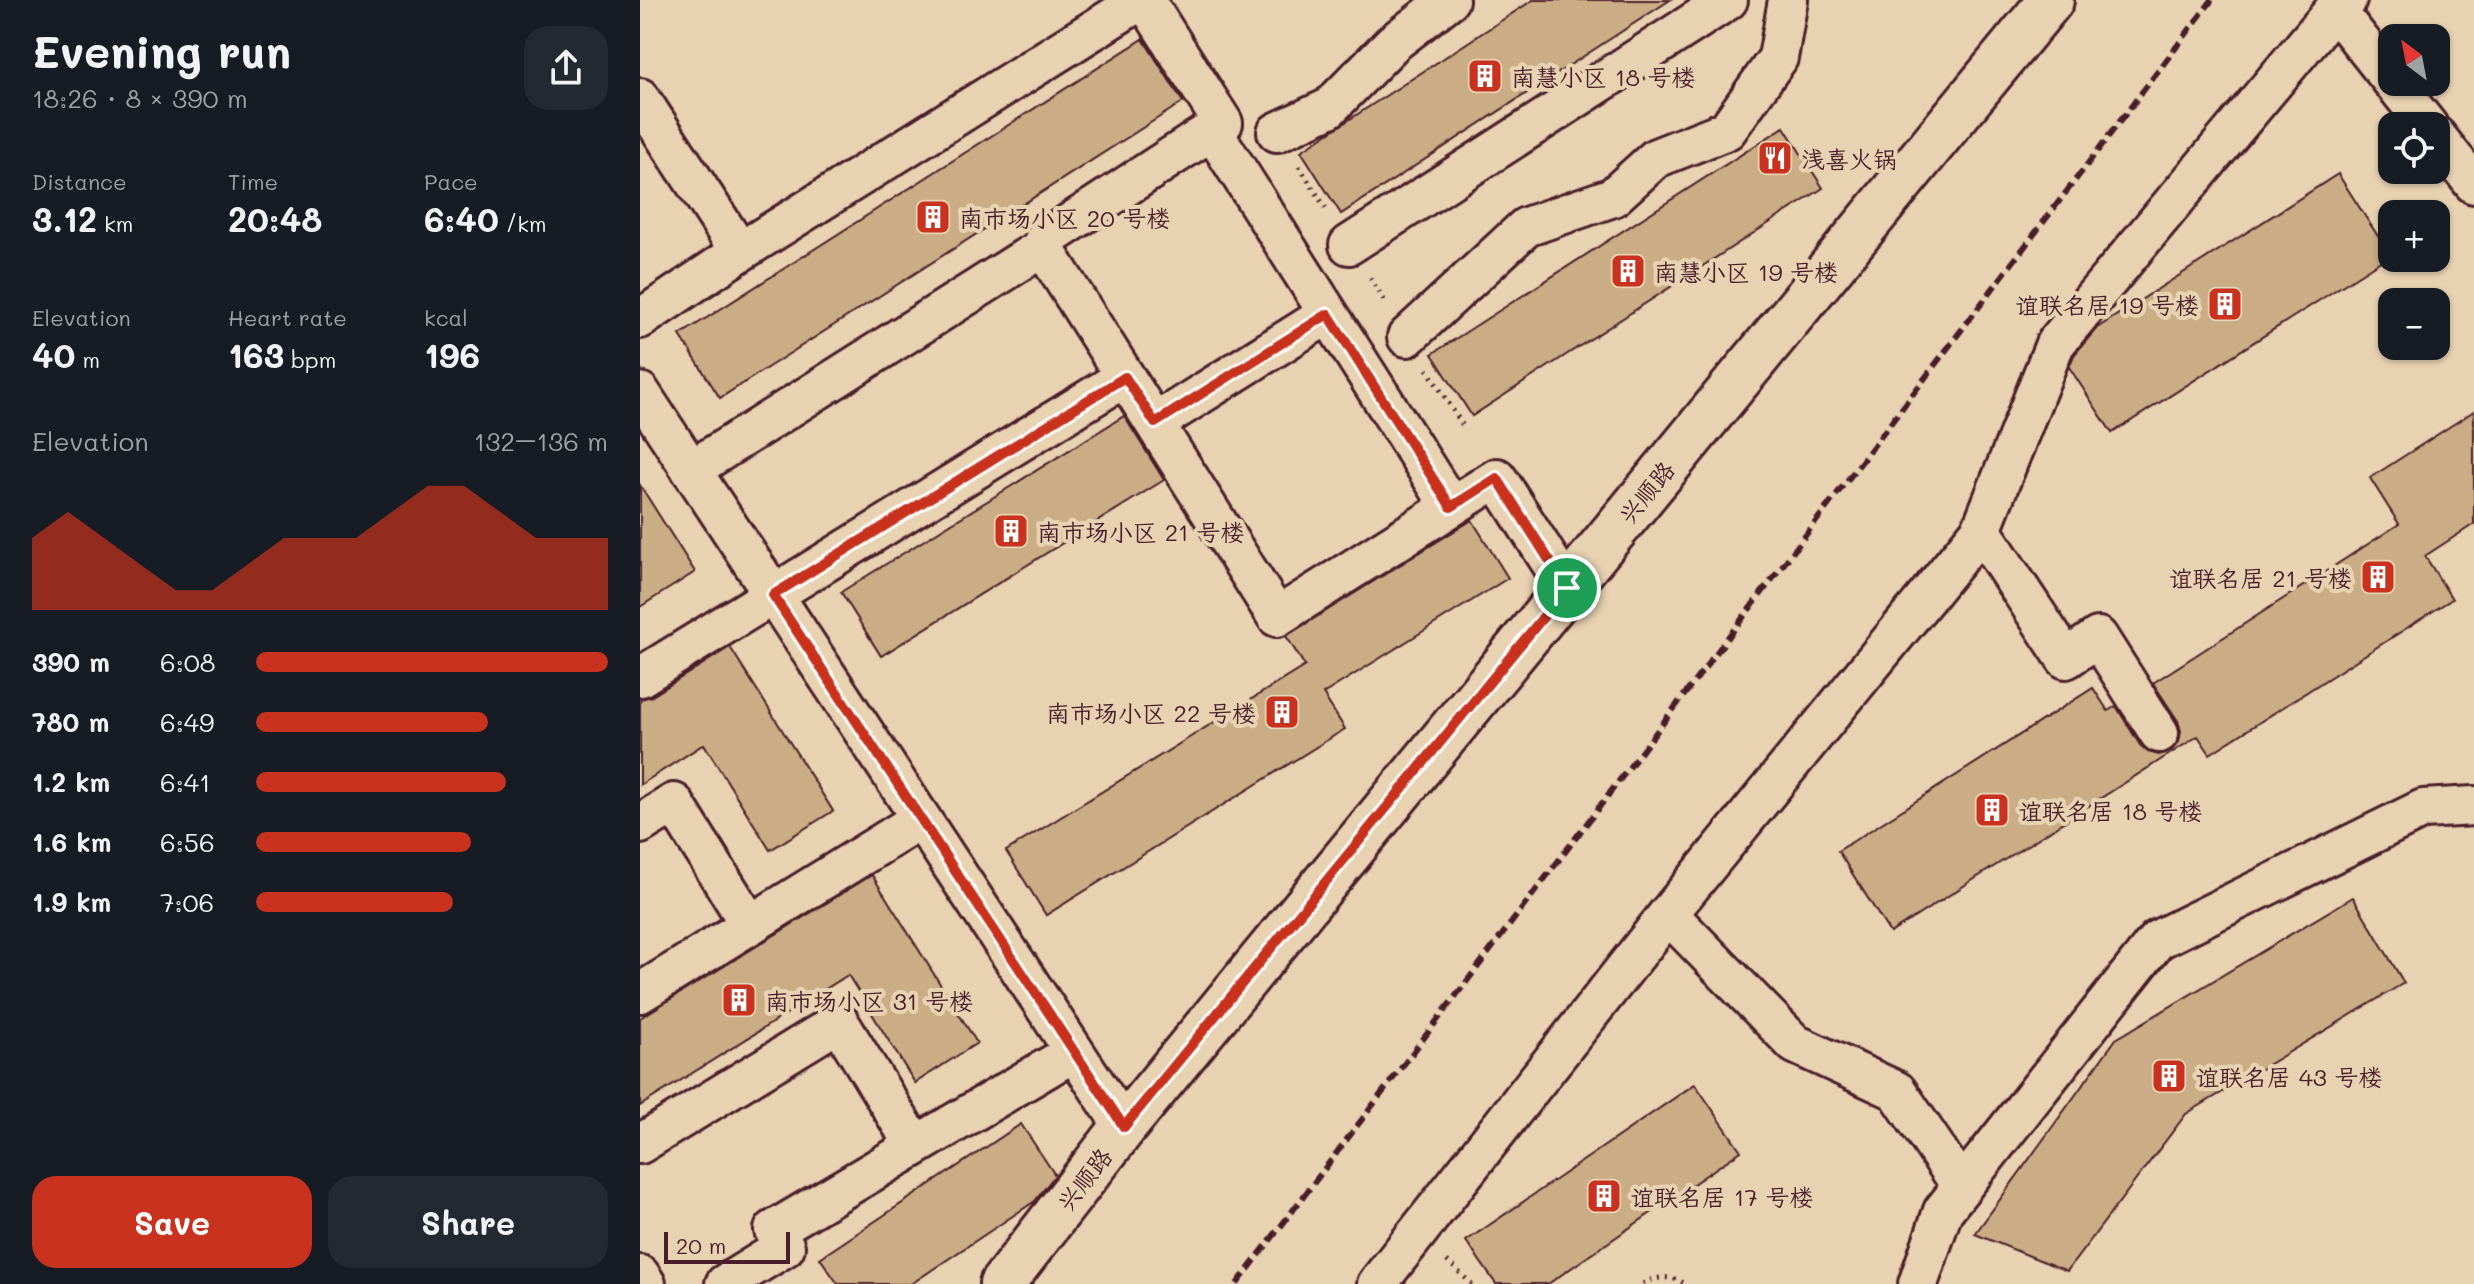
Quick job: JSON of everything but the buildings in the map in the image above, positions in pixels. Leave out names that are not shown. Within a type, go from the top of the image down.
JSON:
[{"type":"street","points":[[640,319],[740,252],[1143,0],[1223,123],[1044,240]]},
{"type":"street","points":[[1277,132],[1329,108],[1393,43],[1449,0]]},
{"type":"street","points":[[1349,245],[1728,0]]},
{"type":"street","points":[[1407,337],[1526,227],[1613,197],[1656,158],[1727,130],[1778,58],[1788,0]]},
{"type":"street","name":"兴顺路","points":[[1002,1284],[1124,1127],[2051,0]]},
{"type":"street","points":[[1377,1284],[1668,914],[1981,530],[2055,344],[2341,5],[2378,61]]},
{"type":"street","points":[[2403,96],[2417,112]]},
{"type":"street","points":[[643,110],[740,252]]},
{"type":"street","points":[[1212,130],[1451,507]]},
{"type":"street","points":[[2450,154],[2474,184]]},
{"type":"street","points":[[691,470],[1043,247],[1277,617],[1497,478],[1567,588]]},
{"type":"street","points":[[1155,423],[1328,314]]},
{"type":"street","points":[[640,677],[1125,377]]},
{"type":"street","points":[[640,392],[1124,1127]]},
{"type":"street","points":[[1981,530],[2066,659],[2098,637],[2159,733]]},
{"type":"street","points":[[640,824],[674,803],[750,925]]},
{"type":"street","points":[[1918,1284],[1943,1211],[2157,940],[2423,809],[2474,806]]},
{"type":"street","points":[[640,993],[921,819]]},
{"type":"street","points":[[1668,914],[1795,1044],[1897,1091],[1962,1187]]},
{"type":"street","points":[[640,1144],[839,1022],[915,1146]]},
{"type":"street","points":[[725,1284],[785,1247],[774,1230],[1074,1052]]},
{"type":"street","points":[[640,1275],[646,1284]]},
{"type":"path","points":[[1643,1284],[1669,1277],[1685,1284]]},
{"type":"railway","points":[[1237,1284],[2212,0]]},
{"type":"place","name":"南慧小区 18 号楼","points":[[1485,76]]},
{"type":"place","name":"浅喜火锅","points":[[1775,158]]},
{"type":"place","name":"南市场小区 20 号楼","points":[[933,217]]},
{"type":"place","name":"南慧小区 19 号楼","points":[[1628,271]]},
{"type":"place","name":"谊联名居 19 号楼","points":[[2225,304]]},
{"type":"place","name":"南市场小区 21 号楼","points":[[1011,531]]},
{"type":"place","name":"谊联名居 21 号楼","points":[[2378,577]]},
{"type":"place","name":"南市场小区 22 号楼","points":[[1282,712]]},
{"type":"place","name":"谊联名居 18 号楼","points":[[1992,810]]},
{"type":"place","name":"南市场小区 31 号楼","points":[[739,1000]]},
{"type":"place","name":"谊联名居 43 号楼","points":[[2169,1076]]},
{"type":"place","name":"谊联名居 17 号楼","points":[[1604,1196]]},
{"type":"route","points":[[1328,314],[1451,507],[1497,478],[1567,588],[1124,1127],[773,595],[1125,377],[1155,423],[1328,314]]}]
